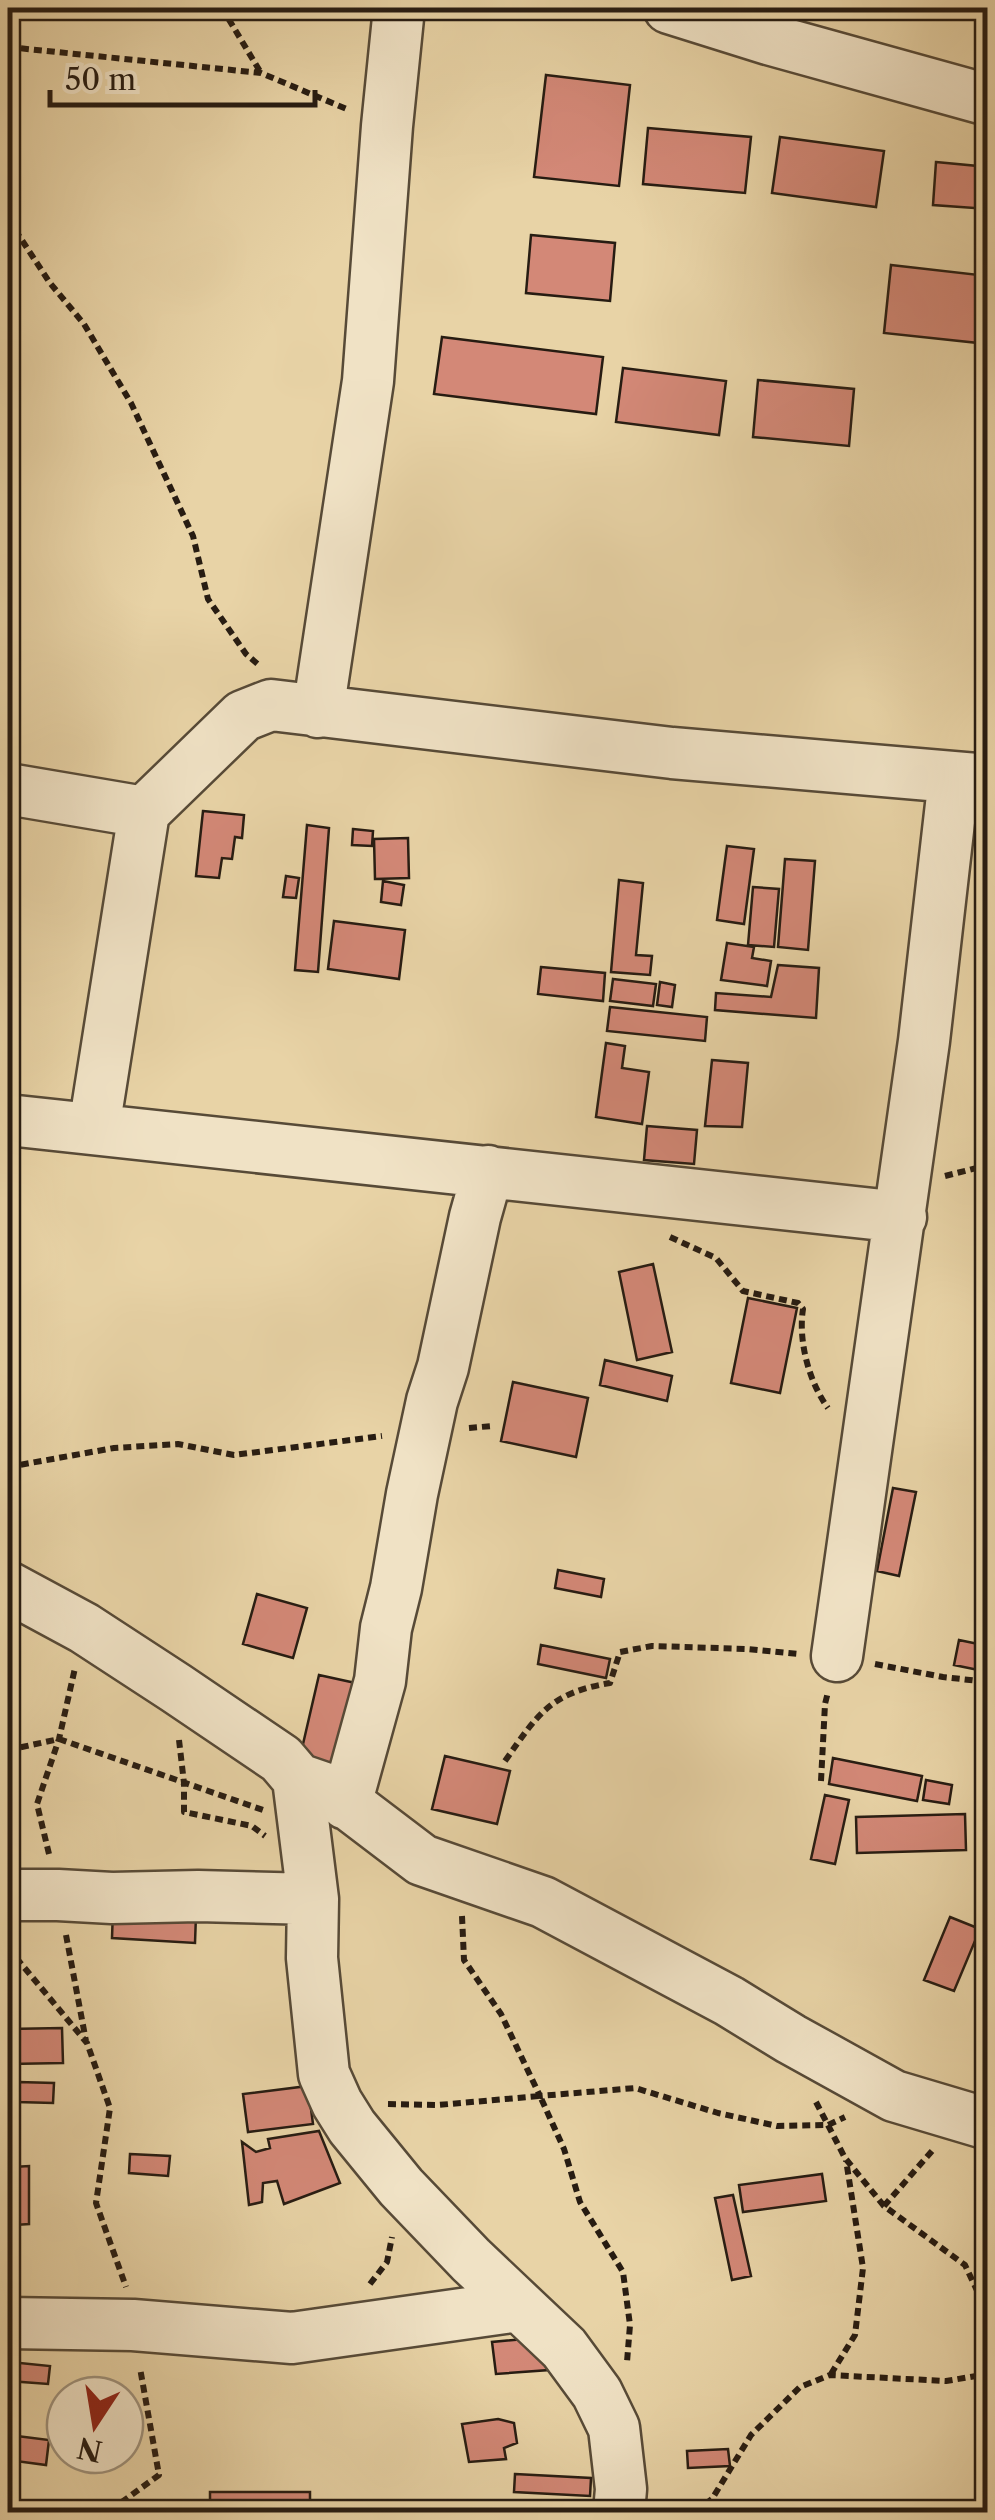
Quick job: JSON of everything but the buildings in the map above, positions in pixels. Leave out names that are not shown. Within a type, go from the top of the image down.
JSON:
[{"type":"street","points":[[306,710],[368,381],[399,8]]},
{"type":"street","points":[[670,8],[988,100]]},
{"type":"street","points":[[94,1128],[144,812],[243,716],[271,704],[672,753],[971,779],[924,1041],[837,1656]]},
{"type":"street","points":[[8,788],[144,812]]},
{"type":"street","points":[[8,1120],[900,1217]]},
{"type":"street","points":[[488,1172],[474,1217],[412,1494],[386,1628],[380,1681],[316,1802],[312,1958],[324,2074],[337,2103],[401,2188],[564,2348],[597,2394],[614,2428],[621,2489],[619,2512]]},
{"type":"street","points":[[8,1587],[84,1628],[281,1759],[316,1802],[422,1860],[543,1902],[894,2096],[988,2124]]},
{"type":"street","points":[[8,1895],[312,1898]]},
{"type":"street","points":[[8,2323],[133,2325],[292,2338],[518,2306]]},
{"type":"path","points":[[222,8],[261,73]]},
{"type":"path","points":[[8,47],[261,73],[387,126]]},
{"type":"path","points":[[8,220],[50,283],[84,324],[130,404],[193,536],[208,598],[246,654],[306,710]]},
{"type":"path","points":[[667,1236],[716,1258],[743,1291],[798,1303],[803,1310],[800,1329],[817,1392],[865,1457]]},
{"type":"path","points":[[8,1467],[114,1448],[178,1444],[234,1455],[492,1426]]},
{"type":"path","points":[[84,1628],[59,1740],[37,1804],[87,2043],[110,2108],[96,2203],[130,2299],[159,2476],[115,2507],[115,2512]]},
{"type":"path","points":[[505,1762],[531,1724],[558,1698],[610,1682],[620,1652],[652,1646],[837,1656],[988,1682]]},
{"type":"path","points":[[822,1781],[825,1704],[837,1656]]},
{"type":"path","points":[[8,1750],[59,1740],[316,1802]]},
{"type":"path","points":[[460,1875],[464,1960],[501,2014],[564,2149],[580,2202],[622,2272],[630,2324],[626,2372]]},
{"type":"path","points":[[8,1948],[87,2043]]},
{"type":"path","points":[[791,2039],[796,2065],[845,2158],[884,2206],[965,2266],[988,2314]]},
{"type":"path","points":[[337,2103],[438,2105],[635,2088],[778,2126],[828,2124],[894,2096]]},
{"type":"path","points":[[830,2375],[855,2336],[863,2268],[845,2158]]},
{"type":"path","points":[[368,2286],[387,2262],[401,2188]]},
{"type":"path","points":[[695,2512],[712,2499],[751,2435],[800,2387],[830,2375],[946,2381],[988,2374]]}]
